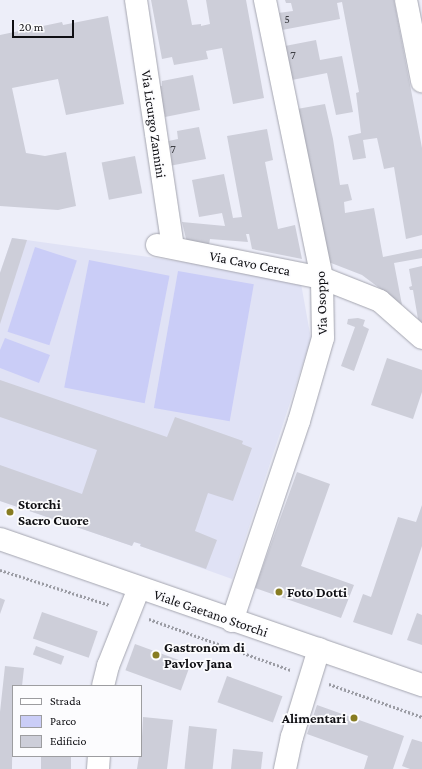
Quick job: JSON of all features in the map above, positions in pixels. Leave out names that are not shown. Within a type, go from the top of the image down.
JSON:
[{"type":"street","name":"Via Licurgo Zannini","points":[[136,0],[165,246]]},
{"type":"street","name":"Via Osoppo","points":[[232,620],[299,421],[323,338],[322,278],[266,0]]},
{"type":"street","points":[[406,0],[422,81]]},
{"type":"street","name":"Via Cavo Cerca","points":[[165,246],[322,278],[380,301],[422,338]]},
{"type":"street","name":"Viale Gaetano Storchi","points":[[0,539],[422,685]]},
{"type":"street","points":[[103,685],[108,666],[139,588]]},
{"type":"street","points":[[285,769],[292,736],[319,649]]},
{"type":"street","points":[[98,769],[99,757]]},
{"type":"path","points":[[0,570],[130,612],[422,717]]},
{"type":"shaded area","points":[[12,238],[300,278],[311,339],[232,579],[140,546],[140,544],[134,542],[132,546],[0,501],[0,273]]},
{"type":"green space","points":[[35,247],[77,261],[49,345],[7,332]]},
{"type":"green space","points":[[89,260],[169,276],[145,403],[64,388]]},
{"type":"green space","points":[[178,271],[254,284],[230,421],[154,408]]},
{"type":"green space","points":[[5,338],[50,355],[39,383],[0,368],[0,350]]},
{"type":"building","points":[[151,0],[187,0],[192,25],[201,24],[201,26],[210,24],[206,0],[246,0],[264,98],[233,104],[222,48],[206,51],[208,59],[174,65],[172,57],[162,59]]},
{"type":"building","points":[[285,0],[394,0],[422,148],[422,235],[406,239],[394,167],[384,169],[377,138],[363,140],[366,158],[353,160],[348,136],[361,133],[356,93],[359,92],[342,2],[337,3],[340,19],[282,30],[278,13],[293,11],[291,3],[286,3]]},
{"type":"building","points":[[108,16],[124,104],[66,115],[58,79],[12,88],[26,153],[45,156],[66,152],[76,206],[58,210],[0,206],[0,35],[62,22],[63,25]]},
{"type":"building","points":[[316,40],[320,60],[342,56],[353,112],[336,115],[327,73],[292,80],[285,46]]},
{"type":"building","points":[[193,75],[200,110],[165,117],[159,86],[162,86],[162,81]]},
{"type":"building","points":[[325,104],[333,139],[340,185],[348,184],[352,200],[344,202],[345,213],[374,208],[383,257],[422,249],[422,258],[394,263],[402,305],[362,275],[326,261],[297,109]]},
{"type":"building","points":[[199,127],[206,159],[169,166],[164,142],[178,139],[177,131]]},
{"type":"building","points":[[267,129],[273,160],[265,162],[278,229],[295,225],[302,259],[252,249],[249,234],[246,234],[248,242],[210,239],[209,245],[187,243],[182,222],[225,226],[222,213],[199,217],[192,180],[224,174],[233,218],[242,217],[227,136]]},
{"type":"building","points":[[135,156],[142,193],[109,200],[102,162]]},
{"type":"building","points":[[12,238],[27,240],[0,324],[0,273]]},
{"type":"building","points":[[422,266],[422,323],[418,319],[413,290],[410,290],[409,287],[412,286],[409,269]]},
{"type":"building","points":[[358,318],[365,320],[363,326],[369,329],[354,371],[341,366],[355,327],[347,324],[348,319]]},
{"type":"building","points":[[387,358],[422,370],[422,392],[413,419],[371,405]]},
{"type":"building","points":[[0,380],[167,437],[175,417],[243,441],[242,444],[252,448],[233,501],[208,493],[195,531],[217,540],[206,569],[140,546],[141,544],[134,542],[132,546],[0,501],[0,465],[82,494],[97,450],[0,417]]},
{"type":"building","points":[[297,472],[330,484],[301,566],[354,585],[341,618],[255,588]]},
{"type":"building","points":[[422,505],[422,546],[392,635],[353,622],[363,594],[371,597],[398,517],[416,522]]},
{"type":"building","points":[[0,598],[5,600],[0,614]]},
{"type":"building","points":[[42,612],[98,631],[89,658],[33,638]]},
{"type":"building","points":[[417,613],[422,615],[422,645],[407,640]]},
{"type":"building","points":[[135,644],[190,664],[181,690],[125,670]]},
{"type":"building","points":[[36,646],[64,656],[61,665],[33,654]]},
{"type":"building","points":[[5,666],[24,668],[22,685],[12,685],[12,769],[0,769],[0,712]]},
{"type":"building","points":[[227,676],[282,696],[273,722],[217,702]]},
{"type":"building","points":[[317,705],[404,736],[393,769],[364,769],[368,756],[307,734]]},
{"type":"building","points":[[143,717],[173,720],[167,769],[137,769],[139,757],[142,757]]},
{"type":"building","points":[[189,726],[217,729],[213,769],[185,769]]},
{"type":"building","points":[[412,739],[422,742],[422,769],[410,769],[402,766]]},
{"type":"building","points":[[233,749],[263,752],[261,769],[231,769]]},
{"type":"building","points":[[41,757],[71,757],[71,769],[41,769]]},
{"type":"place","name":"Storchi Sacro Cuore","points":[[10,512]]},
{"type":"place","name":"Foto Dotti","points":[[279,592]]},
{"type":"place","name":"Gastronom di Pavlov Jana","points":[[156,655]]},
{"type":"place","name":"Alimentari","points":[[354,718]]}]
